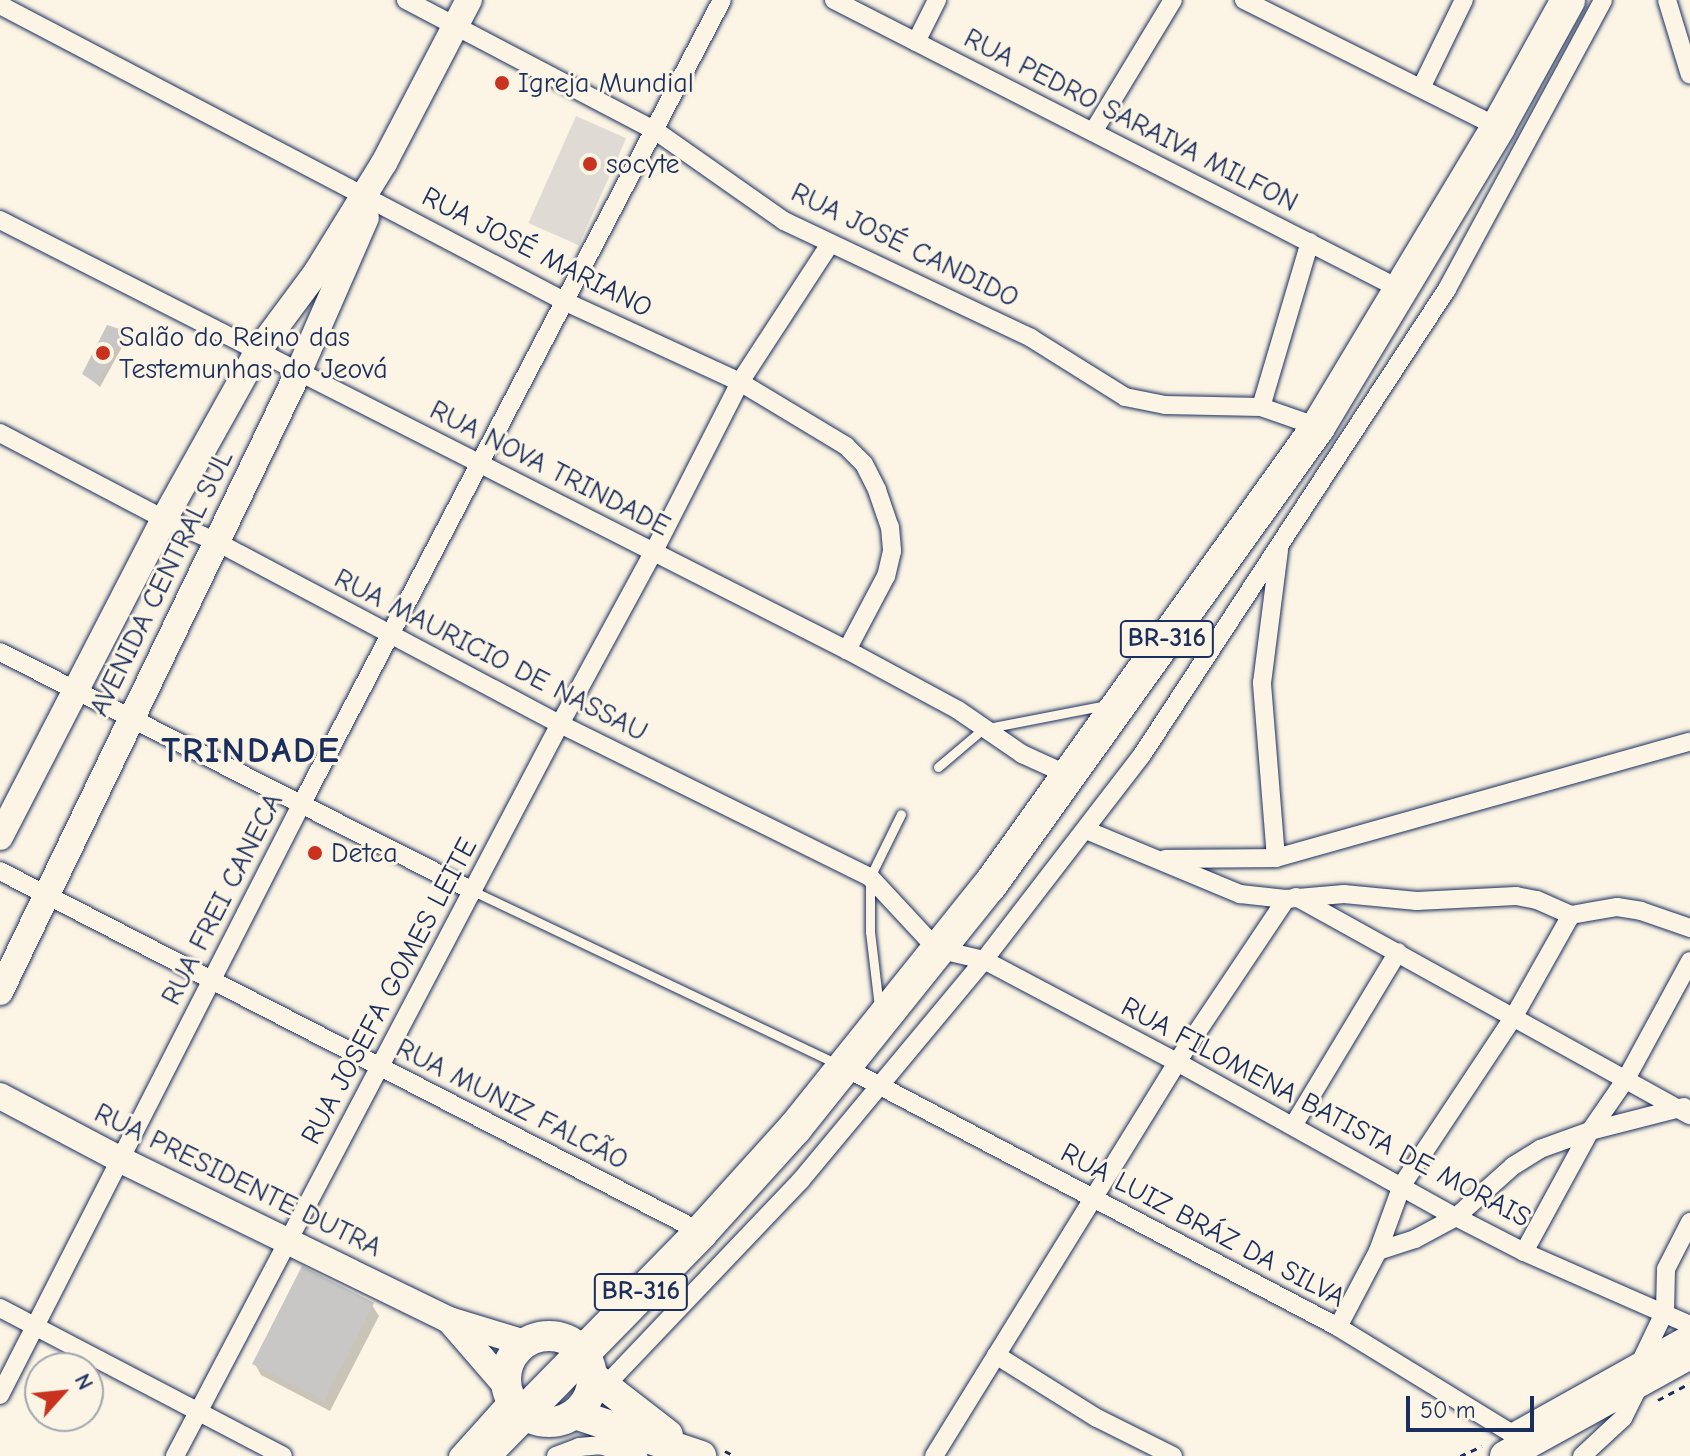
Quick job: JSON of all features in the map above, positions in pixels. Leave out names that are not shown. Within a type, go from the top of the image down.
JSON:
[{"type":"highway","name":"BR-316","points":[[482,1456],[514,1400],[593,1372],[701,1232],[846,1068],[990,885],[1318,427],[1498,127],[1568,0]]},
{"type":"main road","points":[[368,196],[469,0]]},
{"type":"main road","name":"AVENIDA CENTRAL SUL","points":[[0,837],[164,519],[258,351],[368,196]]},
{"type":"main road","name":"AVENIDA CENTRAL SUL","points":[[0,992],[299,371],[368,196]]},
{"type":"main road","name":"RUA PRESIDENTE DUTRA","points":[[0,1096],[121,1160],[449,1320]]},
{"type":"main road","points":[[449,1320],[514,1400],[547,1422],[575,1414],[585,1403],[593,1372]]},
{"type":"main road","points":[[449,1320],[525,1343]]},
{"type":"main road","points":[[514,1400],[509,1362],[525,1343],[535,1338],[556,1336],[593,1372],[693,1452]]},
{"type":"main road","points":[[1514,1445],[1643,1368],[1690,1354]]},
{"type":"main road","points":[[575,1414],[693,1452]]},
{"type":"street","name":"RUA JOSÉ CANDIDO","points":[[406,0],[656,131],[784,221],[883,265],[1031,338],[1125,397],[1165,405],[1261,407],[1318,427]]},
{"type":"street","name":"RUA FREI CANECA","points":[[0,1395],[301,805],[722,0]]},
{"type":"street","name":"RUA PEDRO SARAIVA MILFON","points":[[834,0],[1402,290]]},
{"type":"street","points":[[916,42],[937,0]]},
{"type":"street","points":[[1093,132],[1173,0]]},
{"type":"street","points":[[1244,0],[1498,127]]},
{"type":"street","points":[[1421,88],[1464,0]]},
{"type":"street","points":[[593,1372],[801,1180],[984,960],[1086,830],[1169,717],[1447,289],[1603,0]]},
{"type":"street","points":[[1667,0],[1690,75]]},
{"type":"street","name":"RUA JOSÉ MARIANO","points":[[0,5],[566,302],[740,382],[846,446],[864,464],[877,490],[890,527],[892,551],[886,576],[847,650]]},
{"type":"street","name":"RUA NOVA TRINDADE","points":[[0,220],[847,650],[958,710],[1022,754],[1068,775]]},
{"type":"street","points":[[1261,407],[1310,242]]},
{"type":"street","name":"RUA JOSEFA GOMES LEITE","points":[[175,1456],[653,553],[740,382],[830,244]]},
{"type":"street","name":"RUA MAURICIO DE NASSAU","points":[[0,433],[164,519],[217,542],[560,724],[870,877],[937,949]]},
{"type":"street","points":[[1276,858],[1262,683],[1280,546]]},
{"type":"street","points":[[0,652],[473,891]]},
{"type":"street","points":[[1155,859],[1276,858],[1690,742]]},
{"type":"street","points":[[1086,830],[1221,889],[1291,898],[1344,894],[1417,901],[1516,896],[1571,915],[1617,907],[1641,911],[1690,928]]},
{"type":"street","name":"RUA MUNIZ FALCÃO","points":[[0,871],[210,982],[701,1232]]},
{"type":"street","points":[[1291,898],[1398,952],[1513,1018],[1686,1110]]},
{"type":"street","points":[[934,1456],[1177,1062],[1291,898]]},
{"type":"street","points":[[1338,1327],[1378,1251],[1402,1185],[1513,1018],[1571,915]]},
{"type":"street","name":"RUA FILOMENA BATISTA DE MORAIS","points":[[937,949],[984,960],[1177,1062],[1456,1217],[1524,1252],[1665,1311],[1690,1325]]},
{"type":"street","points":[[1293,1126],[1398,952]]},
{"type":"street","points":[[1524,1252],[1590,1131],[1626,1079],[1690,961]]},
{"type":"street","name":"RUA LUIZ BRÁZ DA SILVA","points":[[846,1068],[1338,1327],[1514,1445]]},
{"type":"street","points":[[1378,1251],[1415,1239],[1456,1217],[1526,1157],[1590,1131],[1686,1110]]},
{"type":"street","points":[[1582,1456],[1623,1418],[1665,1311],[1666,1269],[1690,1222]]},
{"type":"street","points":[[0,1308],[283,1456]]},
{"type":"street","points":[[1643,1368],[1690,1333]]},
{"type":"street","points":[[996,1355],[1097,1418],[1173,1456]]},
{"type":"street","points":[[458,1456],[514,1400]]},
{"type":"street","points":[[557,1455],[600,1445],[638,1456]]},
{"type":"lane","points":[[938,767],[983,729],[1045,714],[1121,702]]},
{"type":"lane","points":[[881,1025],[870,932],[870,877],[901,814]]},
{"type":"lane","points":[[473,891],[846,1068]]},
{"type":"shaded area","points":[[576,116],[626,138],[579,245],[528,223]]},
{"type":"building","name":"Salão do Reino das Testemunhas do Jeová","points":[[107,325],[126,331],[97,384],[82,374]]},
{"type":"building","points":[[302,1266],[374,1303],[324,1401],[252,1364]]},
{"type":"place","name":"Igreja Mundial","points":[[502,83]]},
{"type":"place","name":"socyte","points":[[590,164]]},
{"type":"place","name":"Salão do Reino das Testemunhas do Jeová","points":[[103,353]]},
{"type":"place","name":"Detca","points":[[315,853]]},
{"type":"district","name":"TRINDADE","points":[[251,751]]}]
